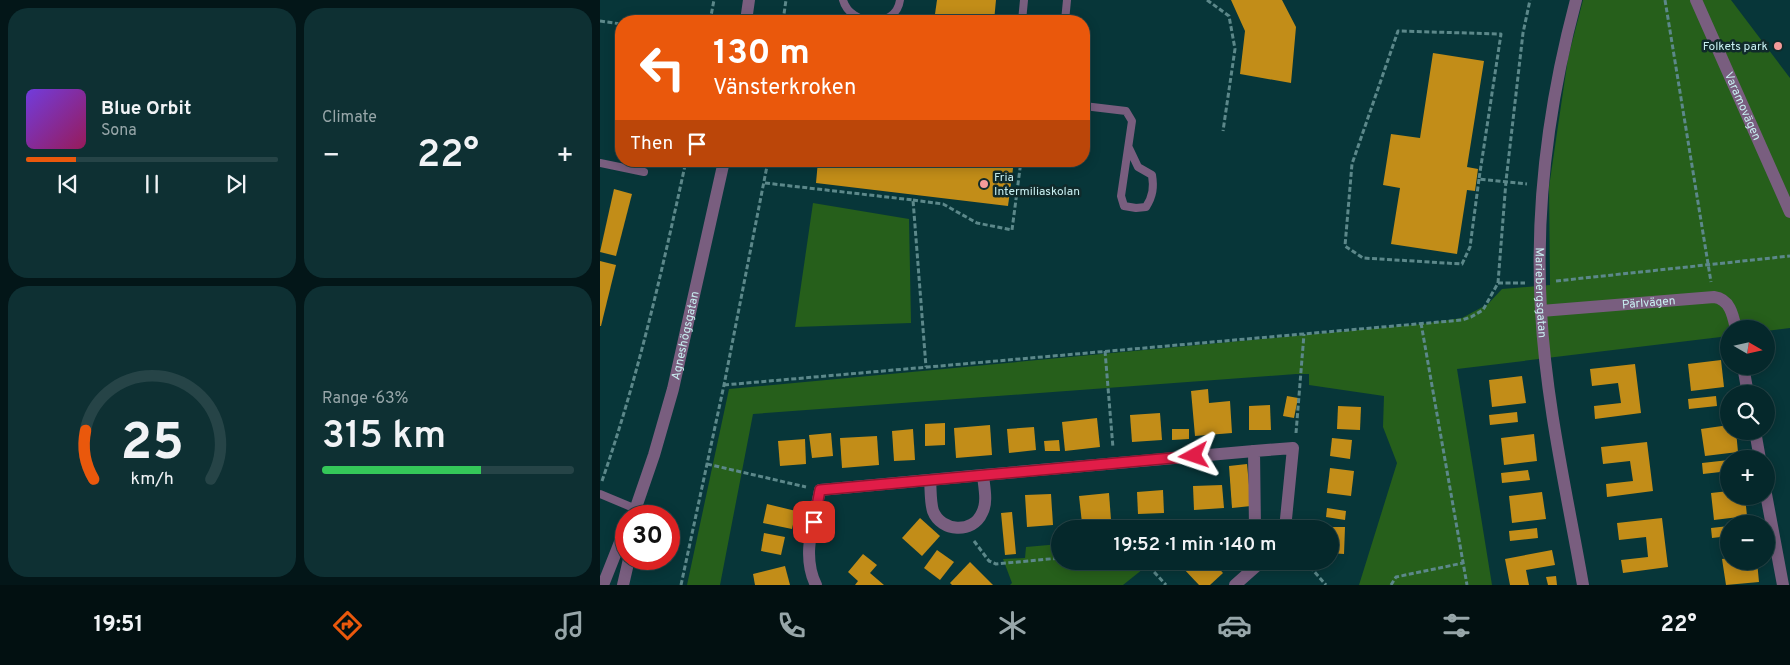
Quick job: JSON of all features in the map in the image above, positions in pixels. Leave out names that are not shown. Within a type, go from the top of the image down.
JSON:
[{"type":"street","points":[[747,15],[749,0]]},
{"type":"street","name":"Mariebergsgatan","points":[[1576,0],[1566,37],[1553,105],[1543,185],[1540,282],[1541,311],[1552,408],[1582,585]]},
{"type":"street","name":"Varamovägen","points":[[1696,0],[1790,212]]},
{"type":"street","name":"Agneshögsgatan","points":[[638,505],[673,389],[723,167]]},
{"type":"street","name":"Pärlvägen","points":[[1541,311],[1714,297],[1724,301],[1729,307],[1733,320]]},
{"type":"street","points":[[816,585],[808,564],[808,553],[820,490],[1294,448],[1287,520]]},
{"type":"street","points":[[1254,451],[1255,520]]},
{"type":"street","points":[[930,480],[934,512],[940,522],[963,528],[974,523],[982,514],[985,503],[983,475]]},
{"type":"street","points":[[1768,505],[1783,585]]},
{"type":"street","points":[[603,585],[615,555]]},
{"type":"street","points":[[623,585],[626,570]]},
{"type":"street","points":[[1235,585],[1252,570]]},
{"type":"lane","points":[[843,0],[847,11],[853,15]]},
{"type":"lane","points":[[894,15],[899,8],[900,0]]},
{"type":"lane","points":[[1023,15],[1024,0]]},
{"type":"lane","points":[[1066,15],[1067,0]]},
{"type":"lane","points":[[1090,107],[1126,111],[1132,121],[1121,196],[1124,206],[1136,208],[1146,206],[1151,200],[1154,186],[1152,175],[1138,167],[1129,148]]},
{"type":"lane","points":[[600,163],[615,166]]},
{"type":"lane","points":[[620,167],[644,172]]},
{"type":"lane","points":[[600,494],[619,505]]},
{"type":"path","points":[[711,15],[714,0]]},
{"type":"path","points":[[784,15],[786,0]]},
{"type":"path","points":[[1208,0],[1229,16],[1235,49],[1223,131]]},
{"type":"path","points":[[724,385],[1304,334],[1471,317],[1483,310],[1498,283],[1506,181],[1523,33],[1530,0]]},
{"type":"path","points":[[1666,0],[1709,266]]},
{"type":"path","points":[[600,21],[615,23]]},
{"type":"path","points":[[1398,30],[1501,34],[1479,178],[1470,248],[1462,264],[1363,258],[1345,246],[1352,164],[1398,30]]},
{"type":"path","points":[[600,486],[638,368],[656,301],[685,167]]},
{"type":"path","points":[[681,585],[766,183],[767,167]]},
{"type":"path","points":[[766,183],[943,204],[977,223],[1012,230],[1019,167]]},
{"type":"path","points":[[1479,178],[1543,185]]},
{"type":"path","points":[[913,200],[926,367]]},
{"type":"path","points":[[1498,283],[1540,282],[1709,266],[1790,256]]},
{"type":"path","points":[[1421,323],[1467,585]]},
{"type":"path","points":[[1294,448],[1304,334]]},
{"type":"path","points":[[1105,351],[1115,463]]},
{"type":"path","points":[[707,464],[820,490]]},
{"type":"path","points":[[963,528],[989,561],[996,564],[1051,559]]},
{"type":"path","points":[[1391,585],[1396,577],[1463,563]]},
{"type":"path","points":[[1152,570],[1166,585]]},
{"type":"path","points":[[1313,570],[1326,585]]},
{"type":"green space","points":[[1583,0],[1731,0],[1790,78],[1790,328],[1775,330],[1775,320],[1720,320],[1720,337],[1457,369],[1492,585],[1359,585],[1397,463],[1383,427],[1384,396],[1309,385],[1309,374],[1296,374],[753,414],[720,585],[687,585],[729,389],[1422,324],[1462,318],[1488,304],[1502,289],[1550,285],[1549,187],[1568,58]]},
{"type":"green space","points":[[813,203],[909,219],[911,323],[795,327]]},
{"type":"green space","points":[[1051,545],[1051,570],[1142,570],[1123,585],[1010,585],[1012,583],[1003,559],[1025,558],[1026,547]]},
{"type":"building","points":[[937,0],[996,0],[995,15],[935,15]]},
{"type":"building","points":[[1231,0],[1282,0],[1296,27],[1291,83],[1240,74],[1245,31]]},
{"type":"building","points":[[1433,53],[1484,61],[1467,167],[1478,169],[1475,191],[1467,190],[1457,254],[1391,244],[1400,188],[1383,185],[1391,134],[1420,138]]},
{"type":"building","points":[[817,167],[1013,167],[1008,206],[816,183]]},
{"type":"building","points":[[614,189],[632,194],[616,256],[600,252]]},
{"type":"building","points":[[600,261],[616,265],[601,326],[600,326]]},
{"type":"building","points":[[1720,360],[1720,375],[1723,375],[1724,385],[1720,385],[1720,387],[1691,391],[1688,364]]},
{"type":"building","points":[[1635,364],[1641,413],[1595,419],[1594,406],[1621,403],[1618,383],[1592,386],[1590,369]]},
{"type":"building","points":[[1522,376],[1526,403],[1492,407],[1489,380]]},
{"type":"building","points":[[1208,389],[1209,403],[1230,401],[1232,433],[1195,436],[1191,391]]},
{"type":"building","points":[[1287,396],[1298,398],[1294,418],[1283,416]]},
{"type":"building","points":[[1716,396],[1717,406],[1689,409],[1688,399]]},
{"type":"building","points":[[1270,405],[1271,430],[1249,430],[1249,406]]},
{"type":"building","points":[[1338,406],[1361,407],[1360,430],[1337,429]]},
{"type":"building","points":[[1517,412],[1518,422],[1490,425],[1489,415]]},
{"type":"building","points":[[1160,413],[1162,440],[1132,442],[1130,415]]},
{"type":"building","points":[[1097,418],[1100,447],[1065,451],[1062,422]]},
{"type":"building","points":[[945,423],[945,445],[925,446],[925,424]]},
{"type":"building","points":[[990,425],[992,455],[956,458],[954,428]]},
{"type":"building","points":[[1720,426],[1720,440],[1737,440],[1738,450],[1720,450],[1720,454],[1705,456],[1701,429]]},
{"type":"building","points":[[1034,427],[1036,450],[1009,453],[1007,429]]},
{"type":"building","points":[[913,429],[915,460],[894,461],[892,431]]},
{"type":"building","points":[[1172,429],[1189,429],[1189,439],[1172,440]]},
{"type":"building","points":[[831,433],[833,456],[812,458],[809,435]]},
{"type":"building","points":[[1534,434],[1537,461],[1504,465],[1501,438]]},
{"type":"building","points":[[877,436],[879,465],[842,468],[840,438]]},
{"type":"building","points":[[1332,438],[1352,440],[1350,459],[1330,456]]},
{"type":"building","points":[[805,439],[806,464],[780,466],[778,441]]},
{"type":"building","points":[[1059,440],[1060,451],[1045,451],[1044,441]]},
{"type":"building","points":[[1647,442],[1653,491],[1607,497],[1606,484],[1633,481],[1630,461],[1603,464],[1601,447]]},
{"type":"building","points":[[1720,461],[1720,472],[1703,474],[1702,463]]},
{"type":"building","points":[[1247,464],[1251,506],[1232,508],[1229,466]]},
{"type":"building","points":[[1330,468],[1354,471],[1351,496],[1327,493]]},
{"type":"building","points":[[1528,470],[1530,480],[1502,483],[1501,473]]},
{"type":"building","points":[[1222,485],[1224,508],[1194,510],[1193,486]]},
{"type":"building","points":[[1163,490],[1164,513],[1138,514],[1137,492]]},
{"type":"building","points":[[1542,492],[1546,519],[1512,523],[1509,496]]},
{"type":"building","points":[[1720,492],[1720,505],[1746,505],[1747,515],[1720,515],[1720,519],[1714,520],[1711,493]]},
{"type":"building","points":[[1109,493],[1111,520],[1082,520],[1079,496]]},
{"type":"building","points":[[1051,494],[1053,520],[1051,520],[1051,525],[1027,527],[1025,495]]},
{"type":"building","points":[[767,504],[796,511],[792,529],[763,523]]},
{"type":"building","points":[[1327,508],[1346,511],[1345,520],[1326,517]]},
{"type":"building","points":[[1012,512],[1016,554],[1005,555],[1001,513]]},
{"type":"building","points":[[920,518],[940,536],[922,556],[902,538]]},
{"type":"building","points":[[1662,518],[1668,567],[1623,573],[1621,560],[1648,557],[1646,537],[1619,540],[1617,523]]},
{"type":"building","points":[[1339,527],[1345,527],[1344,554],[1339,554]]},
{"type":"building","points":[[1720,527],[1720,537],[1712,538],[1711,528]]},
{"type":"building","points":[[1537,528],[1538,538],[1510,541],[1509,531]]},
{"type":"building","points":[[764,533],[785,537],[781,555],[761,551]]},
{"type":"building","points":[[937,550],[954,562],[940,580],[924,568]]},
{"type":"building","points":[[1552,550],[1555,565],[1526,570],[1529,585],[1510,585],[1505,559]]},
{"type":"building","points":[[863,554],[877,565],[870,573],[884,585],[855,585],[858,581],[848,572]]},
{"type":"building","points":[[970,562],[993,585],[952,585],[950,583]]},
{"type":"building","points":[[785,566],[790,585],[755,585],[753,574]]},
{"type":"building","points":[[1185,570],[1220,570],[1223,573],[1210,585],[1199,585]]},
{"type":"building","points":[[1724,570],[1758,570],[1759,582],[1726,585]]},
{"type":"building","points":[[1556,576],[1557,585],[1548,585],[1546,577]]},
{"type":"place","name":"Folkets park","points":[[1778,46]]},
{"type":"place","name":"Fria Intermiliaskolan","points":[[984,184]]},
{"type":"route","points":[[814,522],[820,490],[1194,456]]}]
